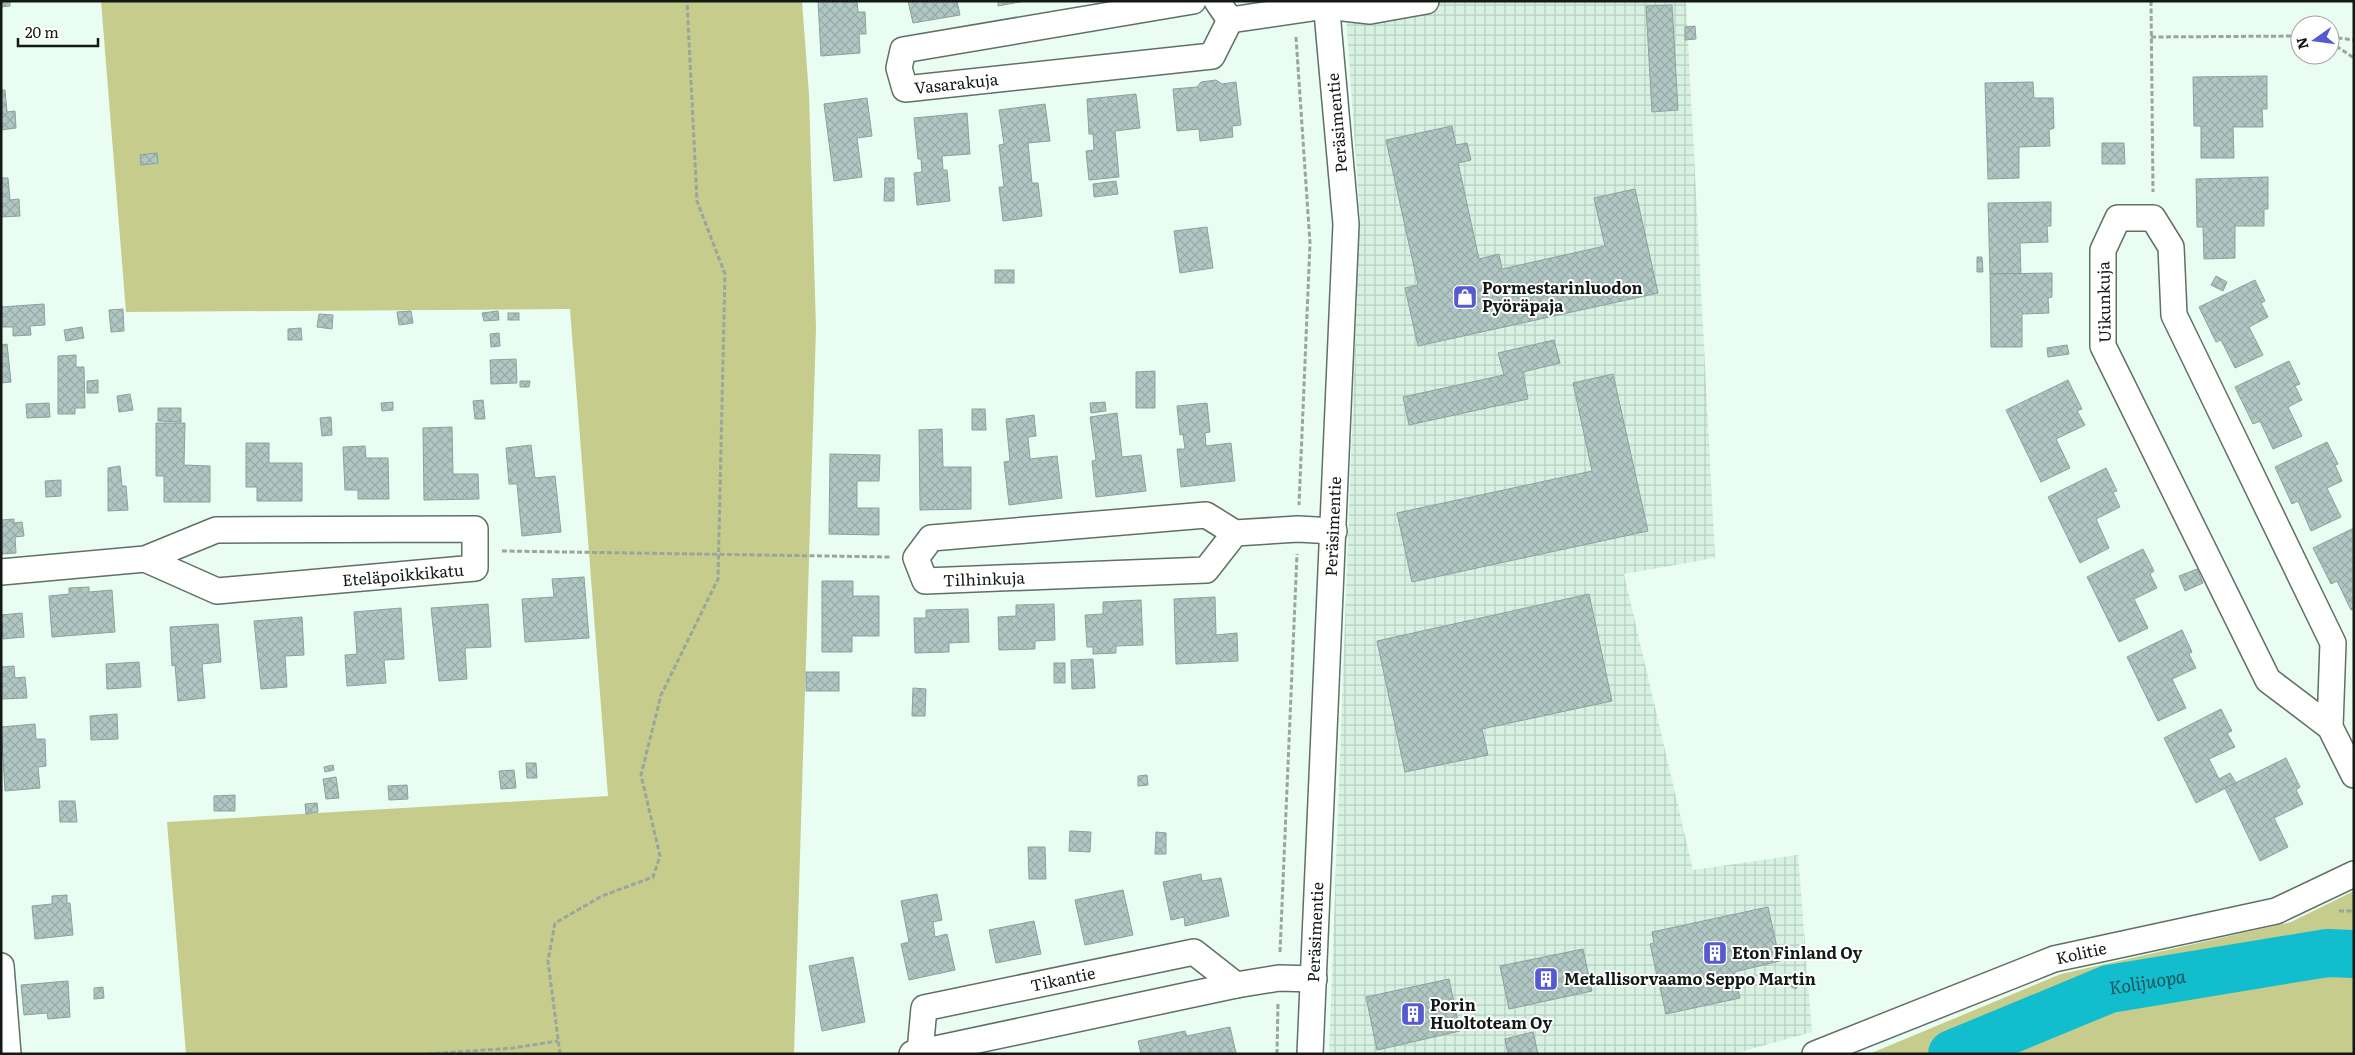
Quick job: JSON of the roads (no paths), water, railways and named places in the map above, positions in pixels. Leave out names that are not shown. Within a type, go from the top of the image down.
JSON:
[{"type":"street","name":"Vasarakuja","points":[[1193,1],[903,50],[899,68],[905,89],[1212,56],[1224,11],[1326,4],[1370,11],[1426,1]]},
{"type":"street","name":"Peräsimentie","points":[[1310,1054],[1346,224],[1326,4]]},
{"type":"street","name":"Uikunkuja","points":[[2330,727],[2333,643],[2174,316],[2171,247],[2153,218],[2118,218],[2103,250],[2103,346],[2268,680],[2330,727],[2354,775]]},
{"type":"street","name":"Tilhinkuja","points":[[1206,515],[1235,533],[1206,570],[925,581],[916,558],[931,538],[1206,515]]},
{"type":"street","name":"Eteläpoikkikatu","points":[[1,572],[145,558],[216,530],[474,529],[475,568],[217,591],[145,558]]},
{"type":"street","points":[[1235,533],[1298,530],[1334,531]]},
{"type":"street","name":"Kolitie","points":[[1815,1054],[2054,959],[2276,911],[2354,874]]},
{"type":"street","name":"Tikantie","points":[[1236,985],[1194,952],[924,1008],[916,1053],[1236,985],[1279,978],[1314,979]]},
{"type":"street","points":[[2,971],[8,1054]]},
{"type":"waterway","name":"Kolijuopa","points":[[1952,1054],[2109,989],[2327,953],[2354,954]]},
{"type":"place","name":"Pormestarinluodon Pyöräpaja","points":[[1465,297]]},
{"type":"place","name":"Eton Finland Oy","points":[[1715,953]]},
{"type":"place","name":"Metallisorvaamo Seppo Martin","points":[[1546,979]]},
{"type":"place","name":"Porin Huoltoteam Oy","points":[[1413,1014]]}]
